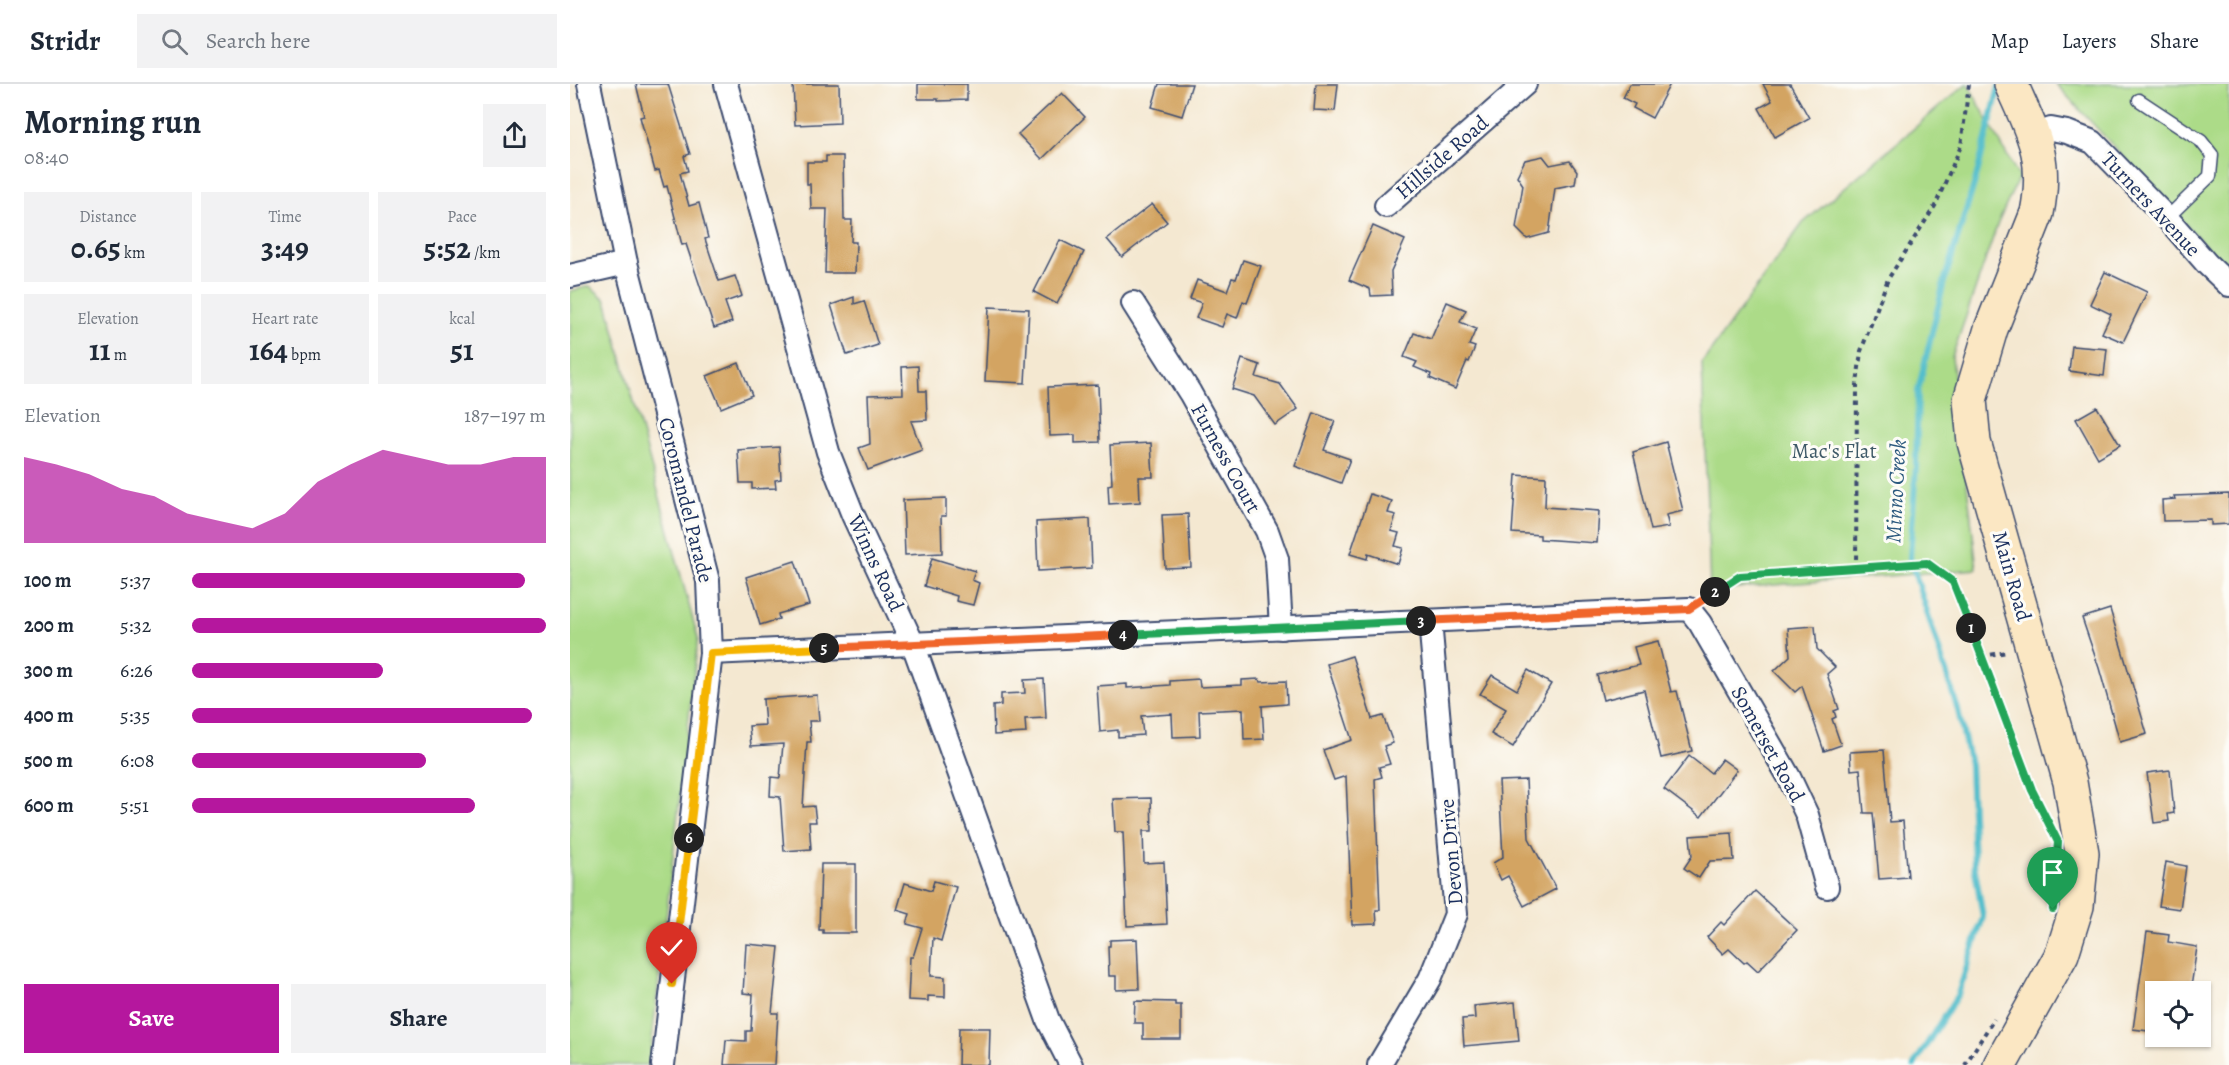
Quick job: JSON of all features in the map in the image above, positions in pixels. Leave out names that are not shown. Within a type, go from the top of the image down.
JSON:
[{"type":"main road","name":"Main Road","points":[[2000,1065],[2062,954],[2077,906],[2082,853],[2070,782],[1974,442],[1970,400],[1991,328],[2037,213],[2040,195],[2040,157],[2034,136],[2011,84]]},
{"type":"street","name":"Coromandel Parade","points":[[589,84],[626,262],[708,581],[711,653],[663,1065]]},
{"type":"street","name":"Winns Road","points":[[726,84],[828,452],[853,515],[913,644],[1048,1020],[1071,1065]]},
{"type":"street","name":"Hillside Road","points":[[1386,206],[1525,84]]},
{"type":"street","name":"Turners Avenue","points":[[2034,136],[2051,129],[2067,132],[2092,142],[2167,218],[2206,264],[2229,285]]},
{"type":"street","points":[[570,276],[626,262]]},
{"type":"street","name":"Furness Court","points":[[1133,303],[1190,393],[1267,531],[1276,559],[1281,628]]},
{"type":"street","points":[[711,653],[1689,609]]},
{"type":"street","name":"Somerset Road","points":[[1689,609],[1700,623],[1807,815],[1827,887]]},
{"type":"street","name":"Devon Drive","points":[[1379,1065],[1430,979],[1456,914],[1430,621]]},
{"type":"lane","points":[[2139,100],[2200,141],[2212,155],[2210,176],[2167,218]]},
{"type":"path","points":[[1856,568],[1857,384],[1861,351],[1888,279],[1935,206],[1961,146],[1969,84]]},
{"type":"path","points":[[1689,609],[1740,576],[1927,563],[1953,582],[2032,790],[2053,831]]},
{"type":"path","points":[[1965,1065],[1995,1017]]},
{"type":"green space","name":"Mac's Flat","points":[[1966,84],[2019,177],[1998,223],[1952,357],[1977,569],[1710,590],[1702,363],[1803,223]]},
{"type":"green space","points":[[2056,84],[2229,84],[2229,270],[2223,265]]},
{"type":"green space","points":[[590,286],[606,300],[698,638],[649,1065],[570,1065],[570,291]]},
{"type":"building","points":[[636,84],[668,84],[690,154],[684,156],[688,171],[680,173],[689,206],[699,203],[708,238],[705,239],[719,281],[735,276],[742,296],[725,302],[732,322],[714,328],[686,244],[682,245],[667,186],[664,187],[659,170],[655,171],[640,117],[644,116]]},
{"type":"building","points":[[793,84],[839,84],[840,123],[795,125]]},
{"type":"building","points":[[918,84],[967,84],[967,100],[918,99]]},
{"type":"building","points":[[1159,84],[1192,84],[1182,116],[1152,107]]},
{"type":"building","points":[[1316,84],[1338,84],[1335,111],[1314,110]]},
{"type":"building","points":[[1630,84],[1670,84],[1652,118],[1633,108],[1635,104],[1623,98]]},
{"type":"building","points":[[1763,84],[1790,84],[1809,118],[1775,137],[1759,108],[1772,101]]},
{"type":"building","points":[[1062,93],[1085,117],[1042,159],[1018,134]]},
{"type":"building","points":[[826,156],[843,156],[844,220],[852,220],[851,242],[856,242],[855,273],[825,273],[827,209],[811,209],[810,184],[807,184],[807,162],[826,162]]},
{"type":"building","points":[[1543,156],[1550,165],[1570,161],[1577,171],[1575,184],[1555,188],[1549,233],[1527,239],[1516,228],[1523,185],[1517,176],[1525,160]]},
{"type":"building","points":[[1152,204],[1167,222],[1122,257],[1107,239]]},
{"type":"building","points":[[1373,226],[1405,240],[1391,271],[1392,295],[1371,296],[1370,289],[1349,280]]},
{"type":"building","points":[[1060,240],[1084,252],[1057,304],[1034,292]]},
{"type":"building","points":[[1243,260],[1261,266],[1247,303],[1243,301],[1237,318],[1227,314],[1222,327],[1196,318],[1202,303],[1190,299],[1197,280],[1227,291],[1232,278],[1236,279]]},
{"type":"building","points":[[2105,272],[2147,292],[2123,342],[2102,333],[2111,314],[2090,304]]},
{"type":"building","points":[[854,297],[854,304],[864,301],[878,345],[847,355],[831,305]]},
{"type":"building","points":[[1447,302],[1466,310],[1460,322],[1476,329],[1469,345],[1475,347],[1455,389],[1430,378],[1431,374],[1414,367],[1417,362],[1404,357],[1414,333],[1431,339]]},
{"type":"building","points":[[989,307],[1029,309],[1025,383],[985,381]]},
{"type":"building","points":[[2072,346],[2107,349],[2104,376],[2069,371]]},
{"type":"building","points":[[1242,359],[1260,365],[1256,377],[1280,384],[1298,409],[1275,425],[1254,396],[1232,389]]},
{"type":"building","points":[[739,363],[752,395],[721,408],[707,376]]},
{"type":"building","points":[[918,366],[919,391],[926,391],[927,420],[911,421],[922,450],[868,470],[859,448],[870,444],[868,395],[903,394],[902,367]]},
{"type":"building","points":[[1098,385],[1100,442],[1075,443],[1075,435],[1050,436],[1048,387]]},
{"type":"building","points":[[2097,407],[2120,445],[2098,458],[2076,419]]},
{"type":"building","points":[[1314,413],[1335,421],[1324,450],[1350,459],[1341,483],[1295,466]]},
{"type":"building","points":[[1666,442],[1683,511],[1666,515],[1669,527],[1651,530],[1633,452]]},
{"type":"building","points":[[1151,443],[1153,477],[1139,477],[1140,502],[1109,504],[1108,485],[1112,484],[1110,445]]},
{"type":"building","points":[[779,447],[781,479],[775,480],[776,488],[752,489],[752,483],[740,483],[738,450]]},
{"type":"building","points":[[1516,475],[1546,477],[1545,507],[1599,511],[1597,543],[1540,539],[1540,535],[1512,533]]},
{"type":"building","points":[[1370,494],[1392,501],[1388,513],[1396,515],[1391,531],[1399,533],[1395,546],[1403,548],[1398,564],[1368,554],[1367,559],[1350,554]]},
{"type":"building","points":[[2229,494],[2229,524],[2211,525],[2211,520],[2163,521],[2162,500],[2175,499],[2174,496]]},
{"type":"building","points":[[946,498],[946,516],[941,516],[942,553],[905,555],[903,500]]},
{"type":"building","points":[[1188,514],[1191,567],[1165,568],[1162,515]]},
{"type":"building","points":[[1090,519],[1092,568],[1038,571],[1036,522]]},
{"type":"building","points":[[932,558],[975,571],[972,580],[979,583],[973,605],[956,601],[957,596],[924,586]]},
{"type":"building","points":[[795,561],[809,605],[778,614],[779,619],[760,625],[746,577]]},
{"type":"building","points":[[2110,609],[2147,734],[2120,742],[2082,618]]},
{"type":"building","points":[[1815,626],[1817,649],[1835,667],[1827,674],[1839,709],[1834,711],[1836,717],[1832,719],[1841,745],[1824,751],[1802,686],[1795,692],[1774,671],[1790,656],[1788,628]]},
{"type":"building","points":[[1658,641],[1671,692],[1677,691],[1692,751],[1661,758],[1644,690],[1603,700],[1597,675],[1639,665],[1634,647]]},
{"type":"building","points":[[1352,656],[1372,719],[1383,716],[1393,743],[1384,746],[1390,764],[1379,767],[1382,777],[1375,779],[1380,910],[1376,910],[1377,924],[1352,925],[1346,776],[1334,780],[1323,750],[1352,740],[1327,664]]},
{"type":"building","points":[[1528,670],[1551,684],[1513,747],[1491,734],[1506,709],[1480,694],[1492,675],[1517,690]]},
{"type":"building","points":[[1044,679],[1046,718],[1025,719],[1026,733],[994,735],[993,706],[1001,705],[1001,694],[1025,693],[1024,680]]},
{"type":"building","points":[[1199,679],[1200,687],[1242,685],[1242,680],[1286,681],[1287,704],[1262,706],[1264,739],[1244,740],[1243,709],[1199,711],[1200,736],[1173,737],[1172,714],[1141,716],[1143,735],[1118,737],[1118,730],[1100,732],[1097,686],[1127,684],[1127,688],[1170,685],[1170,681]]},
{"type":"building","points":[[817,695],[819,721],[809,721],[811,742],[807,742],[803,807],[814,806],[816,822],[809,822],[811,849],[784,851],[780,797],[770,796],[771,777],[780,778],[783,744],[751,746],[749,726],[765,725],[763,699]]},
{"type":"building","points":[[1884,750],[1890,822],[1903,821],[1908,877],[1879,879],[1873,813],[1864,813],[1860,769],[1851,770],[1850,752]]},
{"type":"building","points":[[1689,756],[1711,773],[1722,759],[1737,770],[1701,817],[1664,789]]},
{"type":"building","points":[[2170,770],[2174,813],[2168,814],[2169,821],[2154,823],[2147,773]]},
{"type":"building","points":[[1526,780],[1529,838],[1556,889],[1524,906],[1508,876],[1501,880],[1493,863],[1503,857],[1499,781]]},
{"type":"building","points":[[1151,798],[1152,831],[1143,831],[1144,863],[1164,862],[1167,924],[1127,926],[1123,832],[1115,832],[1113,799]]},
{"type":"building","points":[[1732,833],[1734,860],[1710,861],[1699,878],[1684,868],[1692,856],[1690,836]]},
{"type":"building","points":[[2166,862],[2186,866],[2180,909],[2159,906]]},
{"type":"building","points":[[821,864],[856,864],[856,933],[823,933],[823,930],[819,930]]},
{"type":"building","points":[[934,881],[956,887],[941,941],[933,938],[931,976],[945,977],[945,997],[928,996],[928,1001],[908,1000],[910,957],[913,957],[922,928],[907,924],[910,914],[897,910],[905,883],[931,891]]},
{"type":"building","points":[[1755,891],[1797,930],[1758,971],[1747,961],[1744,963],[1729,949],[1723,954],[1707,937],[1721,922],[1724,925]]},
{"type":"building","points":[[2147,932],[2169,935],[2168,942],[2197,947],[2192,981],[2145,981],[2145,1031],[2133,1029]]},
{"type":"building","points":[[1137,939],[1139,989],[1116,990],[1116,976],[1109,976],[1108,946],[1110,946],[1110,940]]},
{"type":"building","points":[[746,944],[779,947],[772,1013],[778,1013],[775,1065],[724,1065],[726,1040],[746,1041],[746,1031],[751,1031],[753,994],[743,993]]},
{"type":"building","points":[[1135,1001],[1175,1002],[1175,1005],[1181,1005],[1181,1039],[1143,1039],[1143,1023],[1134,1023]]},
{"type":"building","points":[[1515,1002],[1519,1041],[1464,1046],[1462,1019],[1475,1018],[1474,1006]]},
{"type":"building","points":[[959,1028],[990,1028],[989,1065],[958,1065]]},
{"type":"waterway","name":"Minno Creek","points":[[1914,1065],[1958,994],[1983,917],[1974,864],[1970,765],[1958,710],[1910,558],[1918,391],[1944,282],[1976,178],[1999,87]]},
{"type":"route","points":[[672,984],[711,653],[1689,609],[1740,576],[1927,563],[1953,582],[2032,790],[2058,842],[2053,909]]}]
